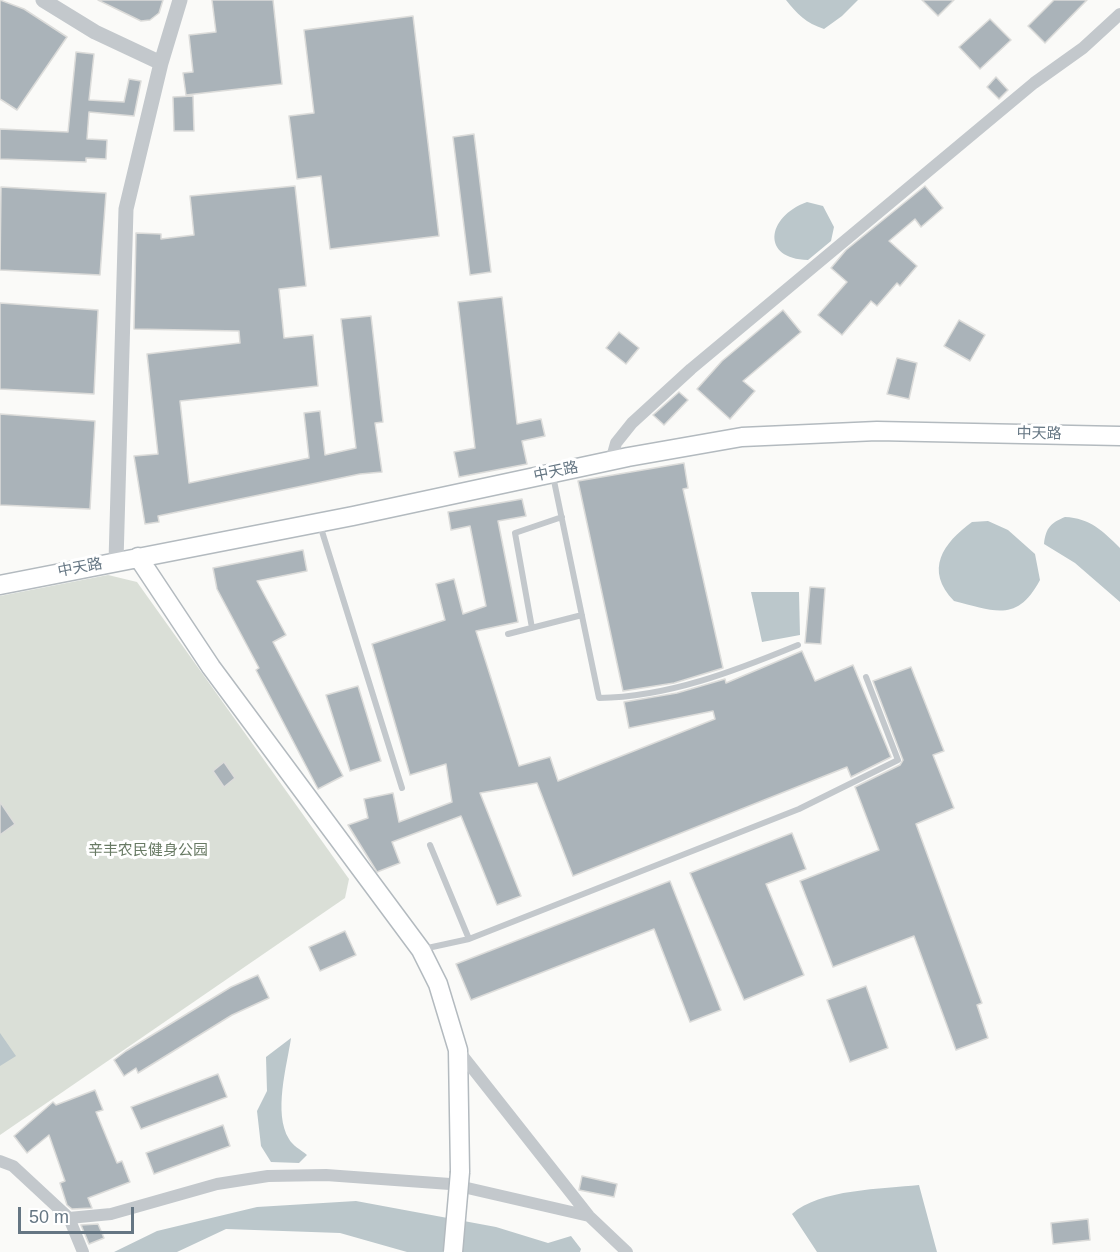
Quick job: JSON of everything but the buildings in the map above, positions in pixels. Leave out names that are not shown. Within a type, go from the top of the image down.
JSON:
[{"type":"main road","name":"中天路","points":[[0,585],[319,522],[611,460],[754,436],[877,431],[1120,436]]},
{"type":"main road","points":[[138,557],[211,667],[421,950],[438,984],[458,1050],[460,1172],[453,1252]]},
{"type":"street","points":[[42,0],[95,32],[161,63]]},
{"type":"street","points":[[116,561],[126,209],[161,63],[180,0]]},
{"type":"street","points":[[611,460],[616,443],[632,423],[692,369],[1034,83],[1083,48],[1120,14]]},
{"type":"street","points":[[458,1050],[589,1216],[627,1252]]},
{"type":"street","points":[[0,1161],[13,1166],[69,1218],[82,1250]]},
{"type":"street","points":[[69,1218],[111,1214],[217,1184],[268,1176],[326,1174],[450,1184],[589,1216]]},
{"type":"lane","points":[[553,473],[599,698],[621,697],[726,675],[798,645]]},
{"type":"lane","points":[[532,628],[515,533],[561,517]]},
{"type":"lane","points":[[319,522],[402,789]]},
{"type":"lane","points":[[508,634],[582,615]]},
{"type":"lane","points":[[421,950],[469,939],[799,809],[898,760],[866,677]]},
{"type":"lane","points":[[430,845],[469,939]]},
{"type":"green space","name":"辛丰农民健身公园","points":[[108,575],[137,582],[349,879],[345,898],[0,1135],[0,596]]},
{"type":"shaded area","points":[[786,0],[858,0],[824,29],[802,18]]},
{"type":"shaded area","points":[[807,202],[823,206],[834,227],[831,241],[808,260],[793,258],[782,253],[776,245],[774,236],[783,217]]},
{"type":"shaded area","points":[[1065,517],[1089,523],[1102,531],[1120,548],[1120,602],[1075,563],[1044,544],[1050,526]]},
{"type":"shaded area","points":[[988,521],[1008,530],[1035,554],[1040,580],[1023,603],[1013,608],[993,610],[954,601],[940,579],[941,558],[953,539],[972,522]]},
{"type":"shaded area","points":[[751,592],[799,592],[800,635],[762,642]]},
{"type":"shaded area","points":[[0,1033],[16,1056],[0,1066]]},
{"type":"shaded area","points":[[291,1038],[282,1089],[282,1116],[290,1141],[307,1155],[299,1163],[271,1162],[261,1146],[257,1111],[267,1091],[266,1057]]},
{"type":"shaded area","points":[[919,1185],[937,1252],[817,1252],[792,1214],[818,1199],[835,1195],[870,1189]]},
{"type":"shaded area","points":[[356,1201],[496,1227],[548,1243],[571,1236],[581,1249],[580,1252],[407,1252],[340,1233],[226,1229],[177,1252],[114,1252],[157,1231],[257,1207]]}]
